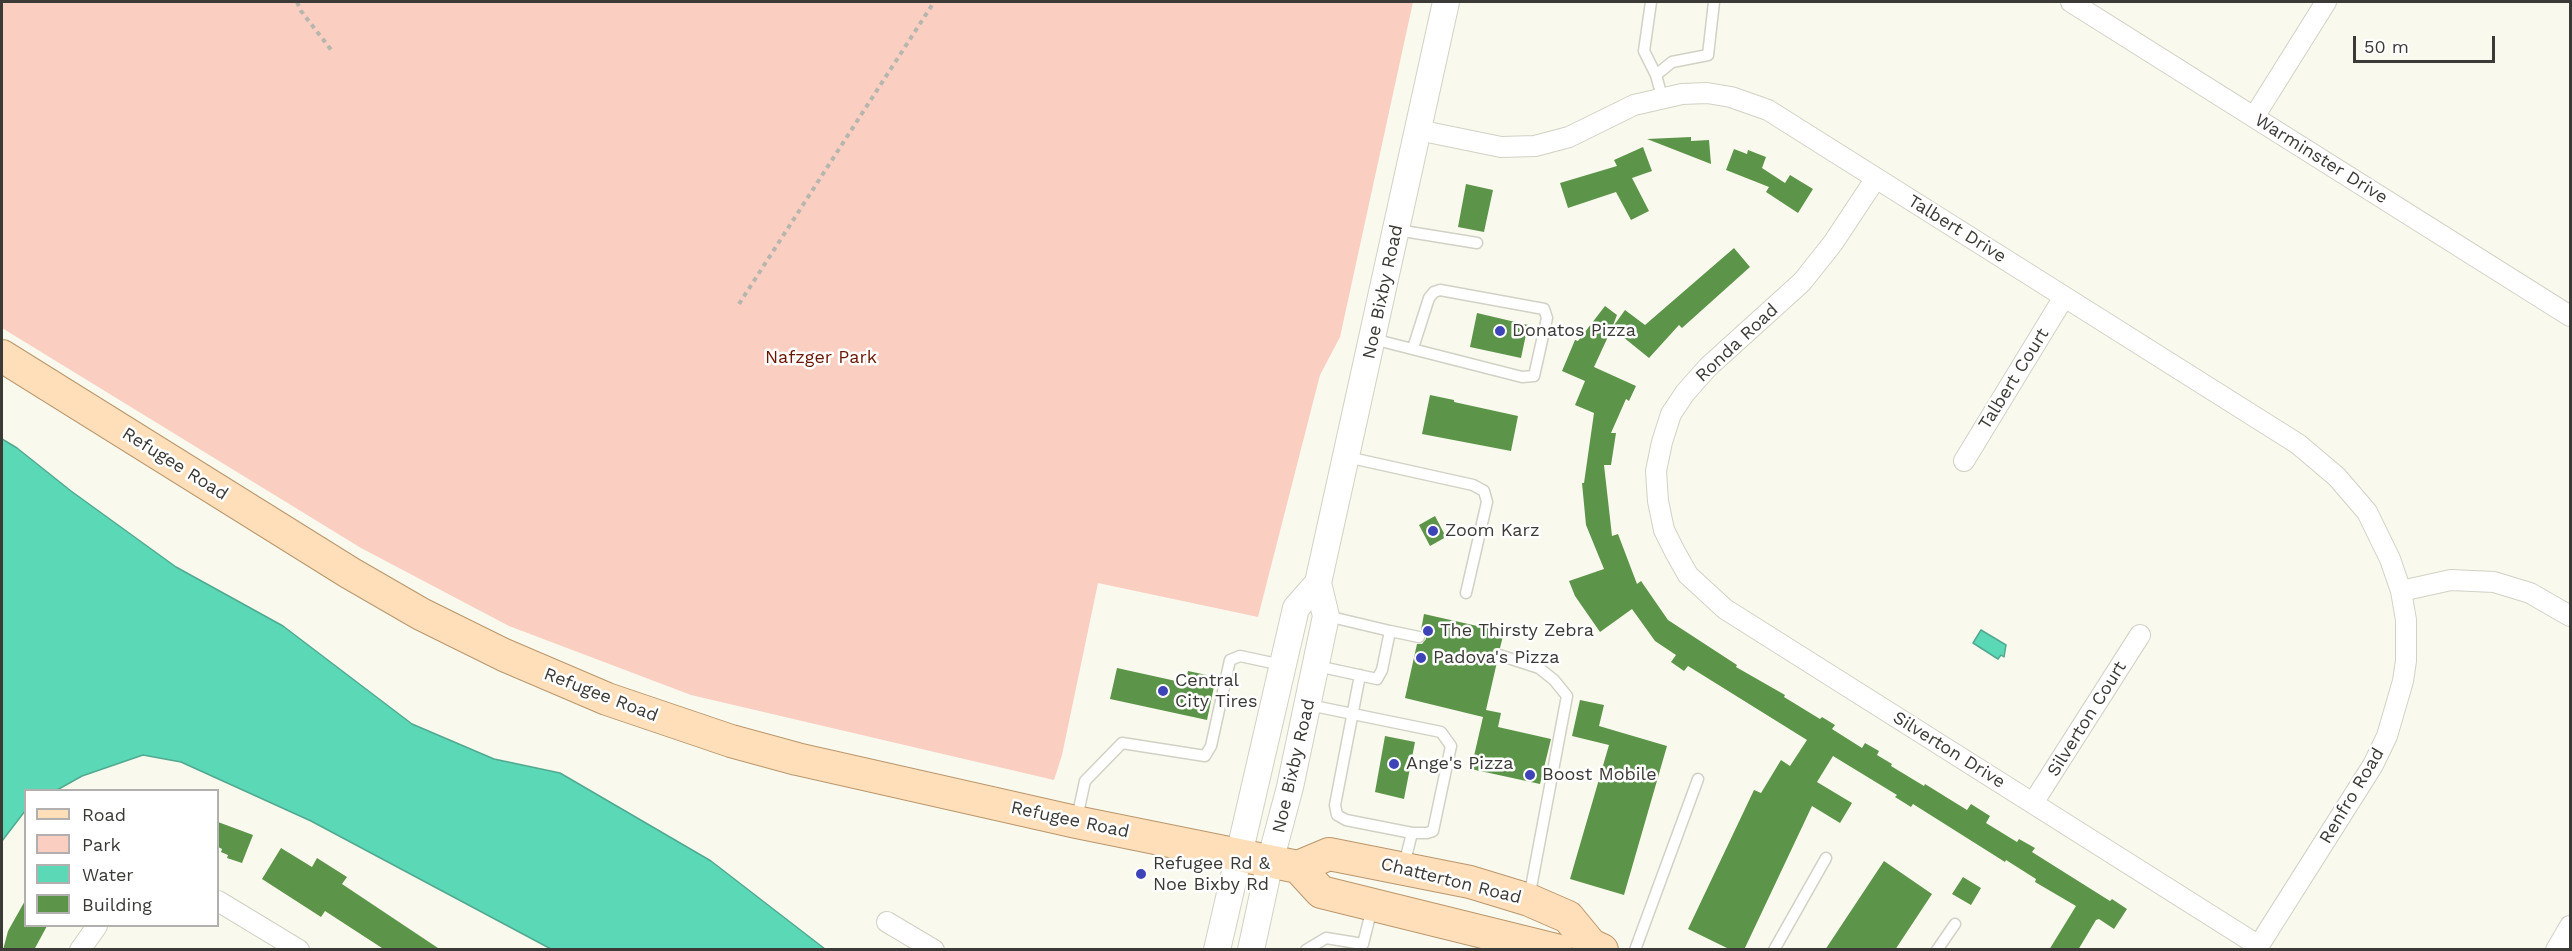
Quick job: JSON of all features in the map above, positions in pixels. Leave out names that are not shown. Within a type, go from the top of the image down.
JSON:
[{"type":"main road","name":"Refugee Road","points":[[2,356],[350,573],[421,614],[554,678],[607,699],[730,741],[936,792],[1284,864]]},
{"type":"main road","name":"Chatterton Road","points":[[1284,864],[1329,854],[1470,882],[1529,900],[1568,917],[1585,948]]},
{"type":"main road","points":[[1284,864],[1322,892],[1526,945],[1556,950]]},
{"type":"street","name":"Noe Bixby Road","points":[[1251,950],[1284,864],[1308,705],[1326,616],[1318,583],[1446,2]]},
{"type":"street","name":"Warminster Drive","points":[[2071,2],[2571,316]]},
{"type":"street","points":[[2254,117],[2326,2]]},
{"type":"street","name":"Talbert Drive","points":[[1418,130],[1501,147],[1535,146],[1569,137],[1634,105],[1662,97],[1707,93],[1731,97],[1768,110],[2298,444],[2337,477],[2367,512],[2390,559],[2401,591]]},
{"type":"street","name":"Ronda Road","points":[[1664,530],[1658,501],[1656,471],[1671,414],[1685,393],[1708,367],[1802,282],[1833,243],[1876,178]]},
{"type":"street","name":"Talbert Court","points":[[1964,461],[2064,297]]},
{"type":"street","name":"Silverton Drive","points":[[1664,530],[1688,574],[1725,609],[2033,803],[2257,948]]},
{"type":"street","points":[[2401,591],[2451,580],[2494,582],[2530,593],[2571,616]]},
{"type":"street","name":"Noe Bixby Road","points":[[1217,950],[1296,608],[1318,583]]},
{"type":"street","name":"Renfro Road","points":[[2257,948],[2373,765],[2387,736],[2406,662],[2406,620],[2401,591]]},
{"type":"street","name":"Silverton Court","points":[[2033,803],[2140,635]]},
{"type":"street","points":[[219,902],[299,950]]},
{"type":"street","points":[[887,922],[934,950]]},
{"type":"street","points":[[2556,950],[2571,926]]},
{"type":"street","points":[[80,950],[96,927]]},
{"type":"lane","points":[[1651,2],[1644,51],[1656,75],[1662,97]]},
{"type":"lane","points":[[1656,75],[1672,62],[1708,55],[1714,2]]},
{"type":"lane","points":[[1396,230],[1477,243]]},
{"type":"lane","points":[[1373,339],[1522,377],[1534,376],[1547,318],[1544,309],[1440,291],[1434,292],[1429,298],[1413,348]]},
{"type":"lane","points":[[1347,457],[1473,484],[1484,491],[1487,502],[1466,593]]},
{"type":"lane","points":[[1326,616],[1419,637]]},
{"type":"lane","points":[[1317,666],[1377,679],[1382,670],[1390,631]]},
{"type":"lane","points":[[1498,655],[1539,668],[1554,680],[1567,696],[1529,900]]},
{"type":"lane","points":[[1076,822],[1085,782],[1122,743],[1205,756],[1211,746],[1230,660],[1240,656],[1283,665]]},
{"type":"lane","points":[[1308,705],[1353,713],[1442,732],[1451,746],[1433,831],[1412,833],[1346,820],[1337,815],[1335,806],[1353,713],[1360,675]]},
{"type":"lane","points":[[1635,950],[1698,779]]},
{"type":"lane","points":[[1403,868],[1412,833]]},
{"type":"lane","points":[[1774,950],[1826,858]]},
{"type":"lane","points":[[1306,950],[1326,938],[1363,947],[1373,904]]},
{"type":"lane","points":[[1937,950],[1955,924]]},
{"type":"path","points":[[297,2],[301,11],[332,51]]},
{"type":"path","points":[[739,304],[934,2]]},
{"type":"green space","name":"Nafzger Park","points":[[2,2],[1413,2],[1340,337],[1320,375],[1258,617],[1098,583],[1062,755],[1054,780],[691,695],[509,626],[361,548],[2,328]]},
{"type":"water","points":[[2,439],[176,567],[283,626],[412,724],[494,759],[560,773],[711,861],[825,949],[551,949],[311,821],[181,762],[143,755],[82,776],[59,789],[24,789],[24,812],[2,841]]},
{"type":"water","points":[[1981,630],[2006,645],[2004,657],[2001,655],[1998,659],[1973,643]]},
{"type":"building","points":[[1691,137],[1691,141],[1709,140],[1711,164],[1647,139]]},
{"type":"building","points":[[1643,147],[1652,171],[1632,178],[1649,211],[1631,220],[1616,192],[1568,208],[1560,183],[1617,166],[1614,160]]},
{"type":"building","points":[[1734,149],[1747,154],[1748,150],[1766,157],[1762,168],[1785,183],[1790,175],[1813,189],[1798,213],[1766,192],[1769,187],[1726,170]]},
{"type":"building","points":[[1466,184],[1493,190],[1484,232],[1458,227]]},
{"type":"building","points":[[1734,248],[1750,267],[1682,328],[1679,325],[1649,358],[1612,328],[1625,310],[1645,325]]},
{"type":"building","points":[[1605,306],[1617,315],[1594,367],[1636,386],[1629,401],[1626,399],[1611,433],[1616,433],[1611,465],[1604,465],[1612,536],[1618,534],[1637,584],[1641,581],[1668,620],[1737,665],[1736,667],[1785,695],[1784,697],[1820,719],[1822,717],[1835,725],[1832,729],[1862,748],[1865,743],[1879,751],[1877,755],[1892,764],[1891,766],[1924,786],[1925,784],[1967,810],[1971,804],[1990,816],[1986,823],[2017,842],[2019,839],[2035,848],[2032,852],[2110,901],[2112,899],[2127,909],[2114,929],[2099,919],[2096,920],[2078,950],[2049,950],[2076,906],[2035,882],[2036,879],[2006,860],[2005,862],[1913,804],[1911,807],[1895,797],[1897,795],[1833,756],[1817,782],[1852,803],[1840,823],[1812,806],[1744,950],[1731,950],[1688,929],[1754,790],[1761,793],[1781,760],[1790,766],[1807,740],[1688,666],[1684,671],[1671,662],[1676,655],[1655,641],[1632,609],[1600,632],[1575,596],[1569,581],[1604,569],[1586,525],[1582,483],[1584,483],[1594,413],[1575,405],[1585,381],[1562,371],[1575,340],[1578,341]]},
{"type":"building","name":"Donatos Pizza","points":[[1477,313],[1528,325],[1521,358],[1470,347]]},
{"type":"building","points":[[1430,395],[1518,416],[1511,451],[1422,434]]},
{"type":"building","name":"Zoom Karz","points":[[1435,516],[1446,537],[1430,546],[1419,525]]},
{"type":"building","points":[[1424,614],[1504,632],[1500,648],[1494,649],[1492,653],[1493,660],[1497,662],[1486,710],[1501,713],[1498,727],[1551,739],[1540,784],[1471,769],[1483,717],[1405,698],[1417,644],[1422,644],[1426,639],[1426,634],[1421,630]]},
{"type":"building","name":"Central City Tires","points":[[1117,668],[1185,683],[1188,671],[1216,677],[1207,720],[1110,699]]},
{"type":"building","points":[[1580,700],[1604,705],[1599,726],[1667,746],[1624,895],[1570,879],[1609,745],[1572,736]]},
{"type":"building","points":[[1385,736],[1415,742],[1404,799],[1375,792]]},
{"type":"building","points":[[219,822],[253,835],[242,863],[227,858],[228,855],[221,852],[222,849],[219,848]]},
{"type":"building","points":[[281,848],[312,867],[317,858],[347,877],[342,884],[441,950],[385,950],[325,911],[321,917],[262,879]]},
{"type":"building","points":[[1884,861],[1932,894],[1895,950],[1825,950]]},
{"type":"building","points":[[1963,877],[1981,888],[1971,905],[1952,894]]},
{"type":"building","points":[[24,903],[24,927],[46,927],[34,950],[3,950],[8,931]]},
{"type":"place","name":"Donatos Pizza","points":[[1500,331]]},
{"type":"place","name":"Zoom Karz","points":[[1433,531]]},
{"type":"place","name":"The Thirsty Zebra","points":[[1428,631]]},
{"type":"place","name":"Padova's Pizza","points":[[1421,658]]},
{"type":"place","name":"Central City Tires","points":[[1163,691]]},
{"type":"place","name":"Ange's Pizza","points":[[1394,764]]},
{"type":"place","name":"Boost Mobile","points":[[1530,775]]},
{"type":"place","name":"Refugee Rd & Noe Bixby Rd","points":[[1141,874]]}]
